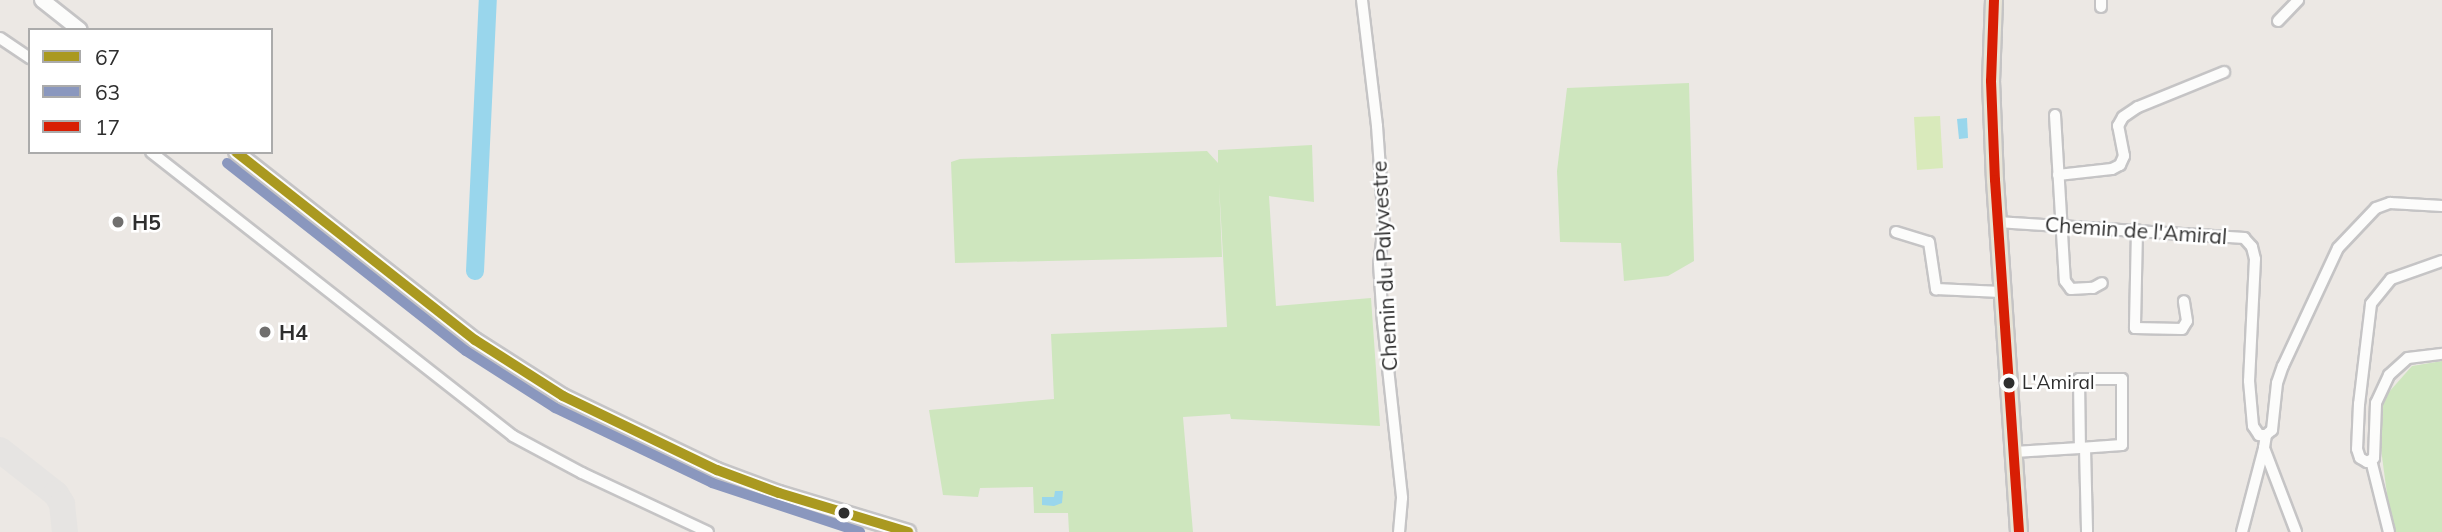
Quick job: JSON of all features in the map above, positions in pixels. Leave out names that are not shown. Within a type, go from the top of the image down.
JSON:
[{"type":"main road","points":[[42,0],[77,28]]},
{"type":"main road","points":[[1994,0],[1991,80],[1997,222],[2019,532]]},
{"type":"main road","points":[[239,154],[475,340],[563,397],[717,470],[779,493],[908,532]]},
{"type":"street","name":"Chemin du Palyvestre","points":[[1362,0],[1377,126],[1384,225],[1379,264],[1382,322],[1402,498],[1399,532]]},
{"type":"street","points":[[2278,21],[2298,0]]},
{"type":"street","points":[[0,38],[28,57]]},
{"type":"street","points":[[2058,175],[2112,169],[2120,165],[2124,156],[2118,126],[2123,117],[2138,107],[2224,72]]},
{"type":"street","points":[[2054,115],[2065,281],[2071,289],[2093,288],[2102,283]]},
{"type":"street","points":[[154,154],[513,436],[582,473],[708,532]]},
{"type":"street","points":[[2242,532],[2266,435],[2273,430],[2280,374],[2338,248],[2363,218],[2376,208],[2390,203],[2442,206]]},
{"type":"street","name":"Chemin de l'Amiral","points":[[1997,222],[2244,237],[2252,247],[2255,259],[2249,381],[2253,426],[2259,435],[2266,435]]},
{"type":"street","points":[[2137,230],[2135,328],[2182,329],[2187,321],[2184,301]]},
{"type":"street","points":[[1896,232],[1929,242],[1936,289],[2001,292]]},
{"type":"street","points":[[2442,261],[2391,279],[2371,304],[2359,404],[2357,449],[2360,458],[2367,462],[2374,458],[2376,403],[2389,375],[2408,358],[2442,354]]},
{"type":"street","points":[[2014,452],[2082,448],[2122,445],[2122,379],[2079,379],[2082,448],[2087,532]]},
{"type":"street","points":[[2264,448],[2296,532]]},
{"type":"street","points":[[2371,460],[2389,532]]},
{"type":"green space","points":[[1689,83],[1694,261],[1668,276],[1624,281],[1621,243],[1560,242],[1557,171],[1567,88]]},
{"type":"green space","points":[[1940,116],[1943,168],[1917,170],[1914,117]]},
{"type":"green space","points":[[1312,145],[1314,202],[1269,196],[1276,306],[1371,298],[1380,426],[1231,419],[1230,414],[1183,417],[1193,532],[1069,532],[1068,513],[1034,513],[1033,487],[980,488],[978,497],[943,495],[929,410],[1054,399],[1051,334],[1227,327],[1219,184],[1222,257],[955,263],[951,162],[960,159],[1207,151],[1218,163],[1218,150]]},
{"type":"green space","points":[[2442,361],[2442,532],[2392,532],[2381,449],[2381,401],[2412,366]]},
{"type":"water","points":[[1967,118],[1968,138],[1959,139],[1957,119]]},
{"type":"water","points":[[1055,491],[1063,491],[1062,503],[1054,506],[1042,505],[1042,497],[1054,497]]},
{"type":"waterway","points":[[475,271],[488,0]]},
{"type":"taxiway","points":[[0,450],[56,494],[62,504],[65,532]]},
{"type":"transit line","name":"17","points":[[1994,0],[1991,81],[1995,180],[2019,532]]},
{"type":"transit line","name":"67","points":[[239,154],[475,340],[563,396],[717,470],[779,493],[908,532]]},
{"type":"transit line","name":"63","points":[[227,163],[466,351],[555,408],[712,483],[860,532]]},
{"type":"place","name":"H5","points":[[118,222]]},
{"type":"place","name":"H4","points":[[265,332]]},
{"type":"place","name":"L'Amiral","points":[[2009,383]]}]
